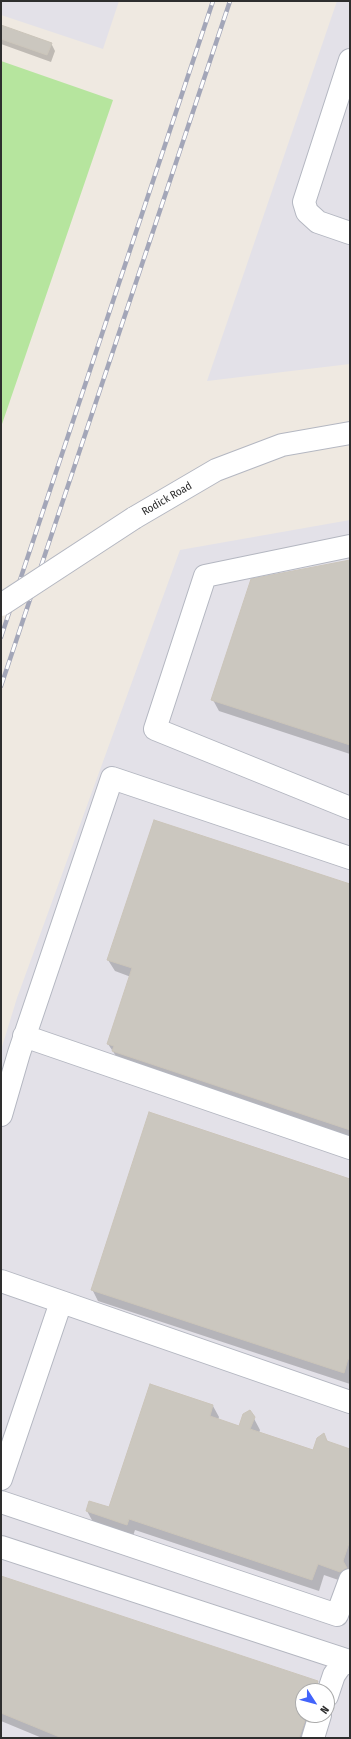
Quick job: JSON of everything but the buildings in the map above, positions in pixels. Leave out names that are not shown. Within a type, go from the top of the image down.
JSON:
[{"type":"street","points":[[350,60],[304,202],[306,212],[318,222],[350,233]]},
{"type":"street","name":"Rodick Road","points":[[1,605],[134,518],[216,470],[282,446],[350,433]]},
{"type":"street","points":[[350,546],[205,576],[155,729],[350,808]]},
{"type":"street","points":[[1,1115],[24,1036],[112,778],[350,858]]},
{"type":"street","points":[[24,1036],[350,1148]]},
{"type":"street","points":[[1,1281],[350,1402]]},
{"type":"street","points":[[1,1479],[61,1302]]},
{"type":"street","points":[[1,1502],[344,1618],[350,1580]]},
{"type":"street","points":[[1,1547],[350,1662]]},
{"type":"street","points":[[331,1683],[334,1675],[341,1665],[350,1662]]},
{"type":"street","points":[[313,1738],[318,1723]]},
{"type":"shaded area","points":[[1,1],[119,1],[103,49],[1,15]]},
{"type":"shaded area","points":[[337,1],[350,1],[350,364],[207,381]]},
{"type":"shaded area","points":[[350,520],[350,1738],[1,1738],[1,1050],[17,998],[180,550]]},
{"type":"green space","points":[[1,61],[113,100],[1,427]]},
{"type":"railway","points":[[1,637],[213,1]]},
{"type":"railway","points":[[1,686],[230,1]]}]
